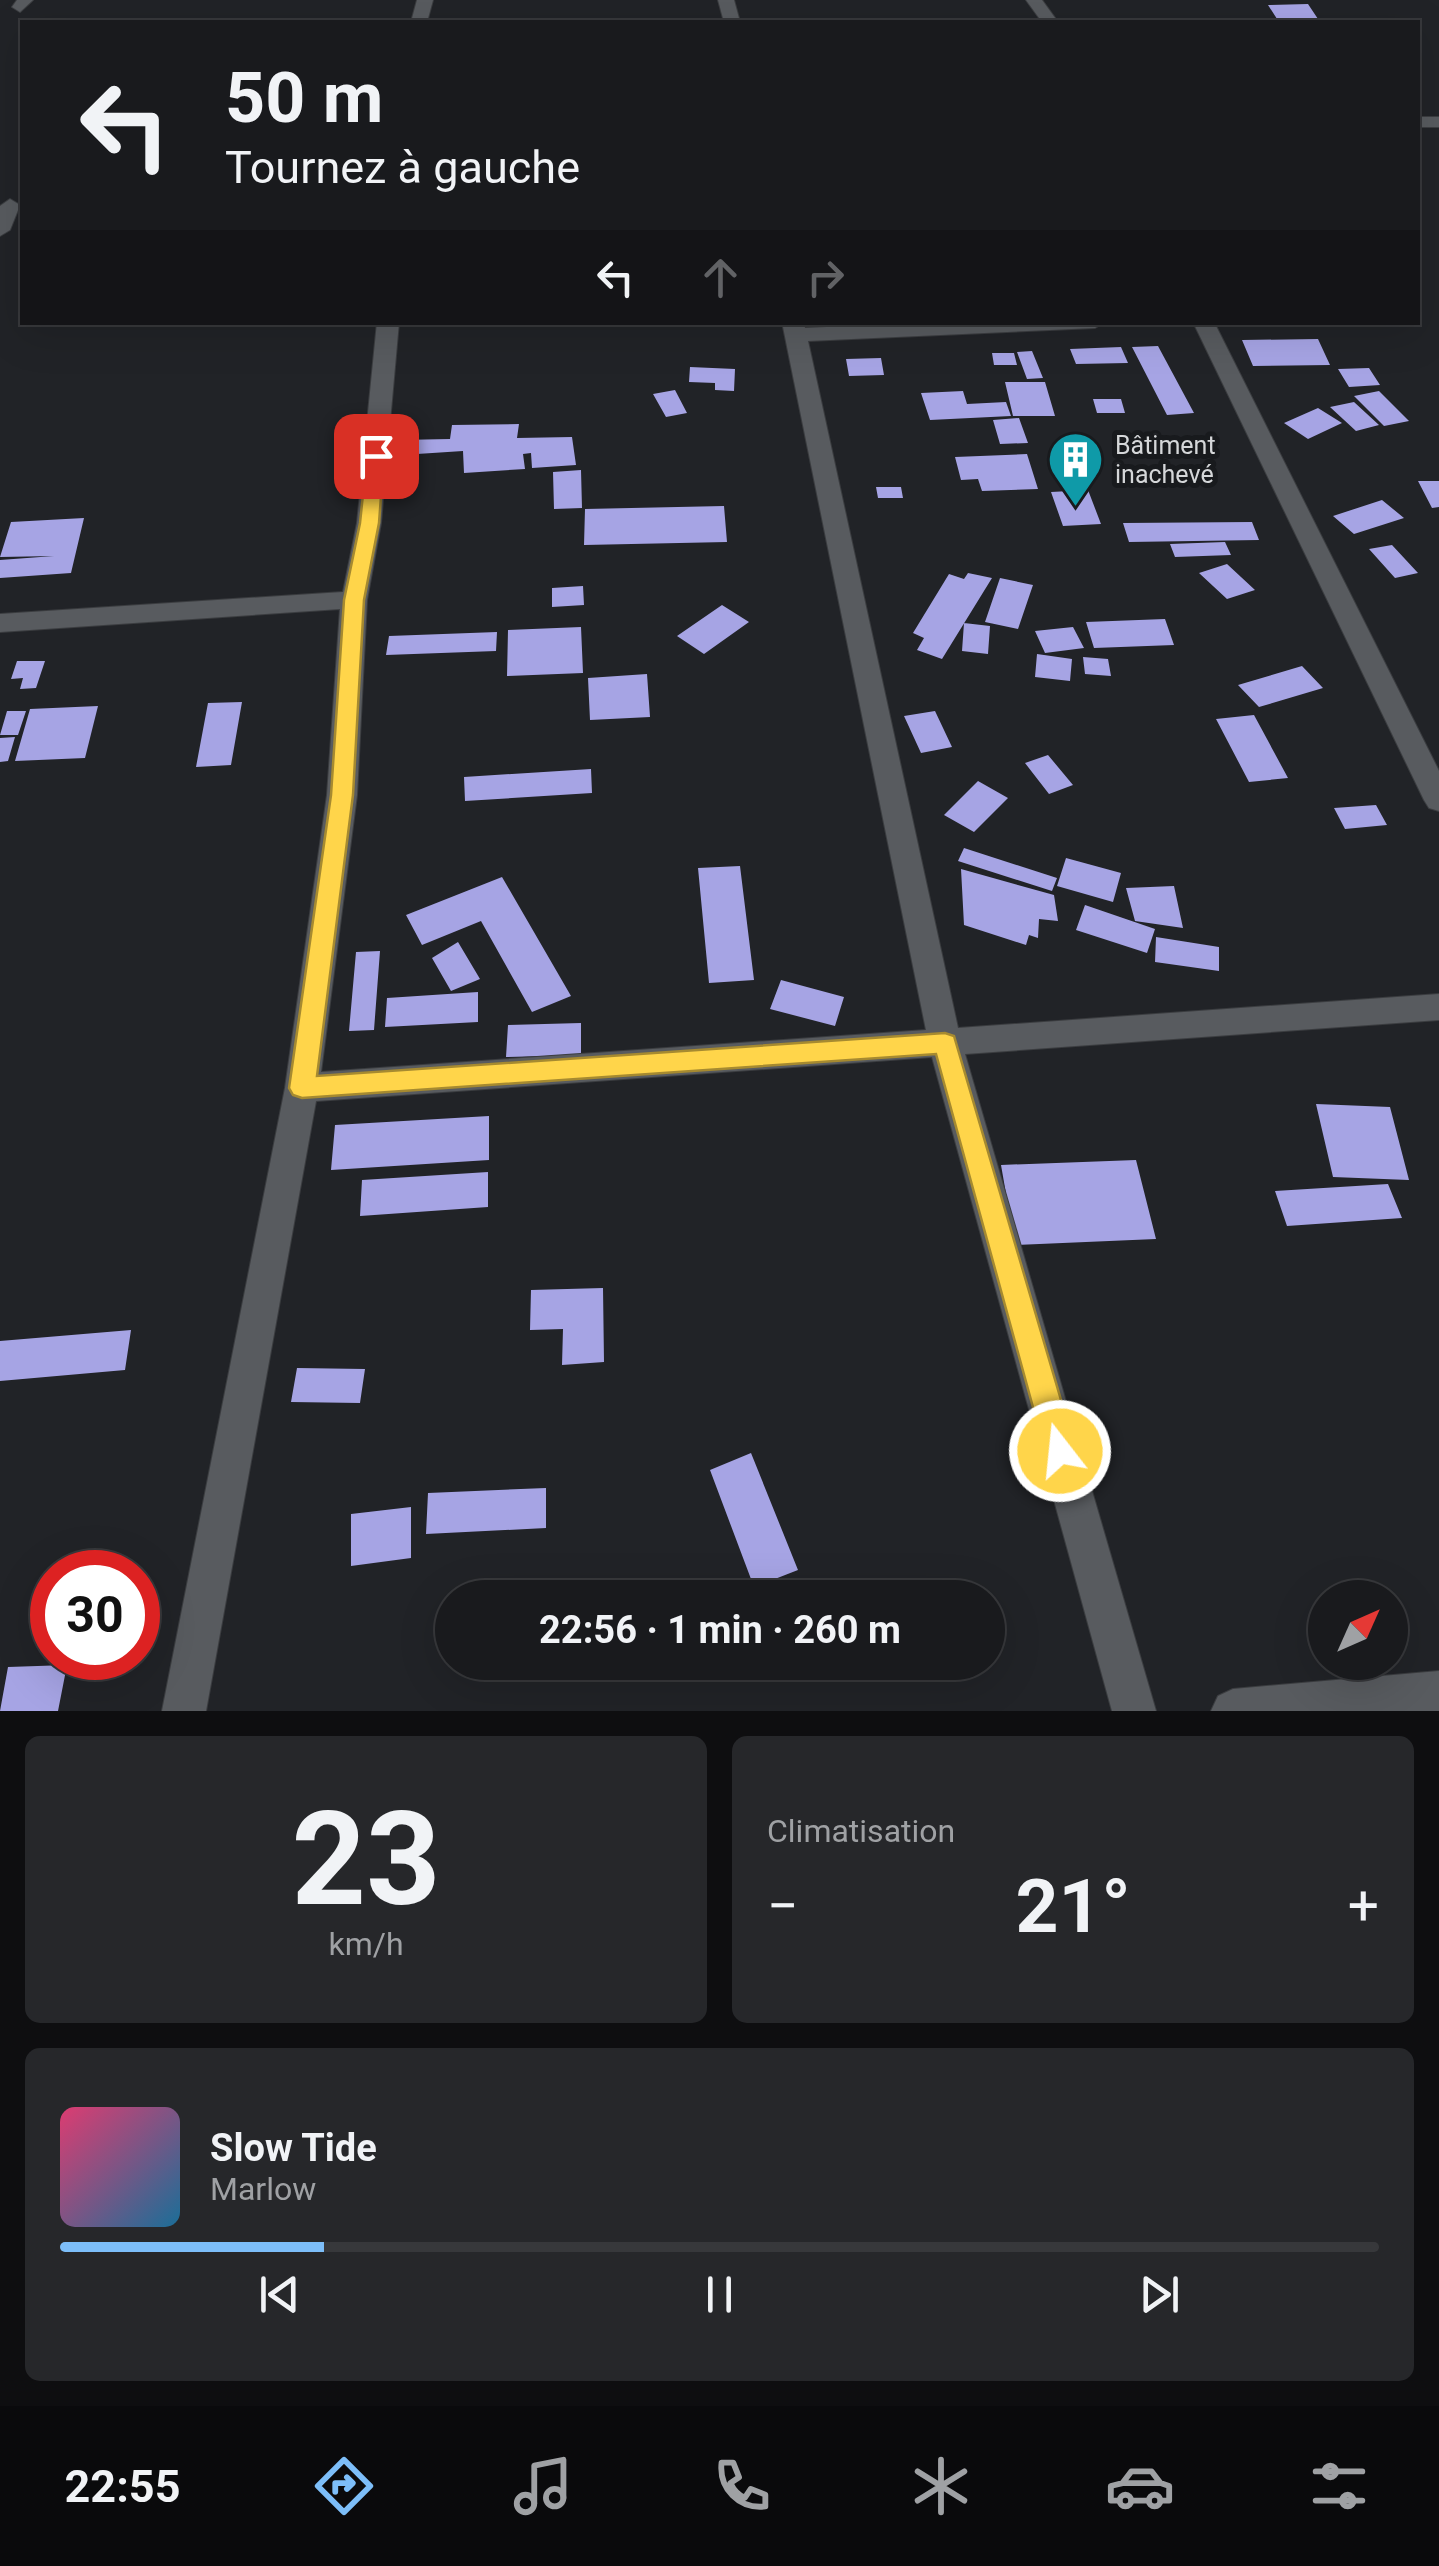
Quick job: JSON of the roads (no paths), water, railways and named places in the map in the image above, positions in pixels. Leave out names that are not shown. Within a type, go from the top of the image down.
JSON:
[{"type":"street","points":[[0,230],[10,204]]},
{"type":"street","points":[[184,1711],[302,1088],[342,795],[354,600],[369,523],[388,325]]},
{"type":"street","points":[[945,325],[794,328],[945,1043],[1134,1711]]},
{"type":"street","points":[[1204,325],[1439,800]]},
{"type":"street","points":[[0,623],[354,600]]},
{"type":"street","points":[[302,1088],[1439,1008]]},
{"type":"street","points":[[1233,1711],[1439,1692]]},
{"type":"place","name":"Bâtiment inachevé","points":[[1076,508]]}]
